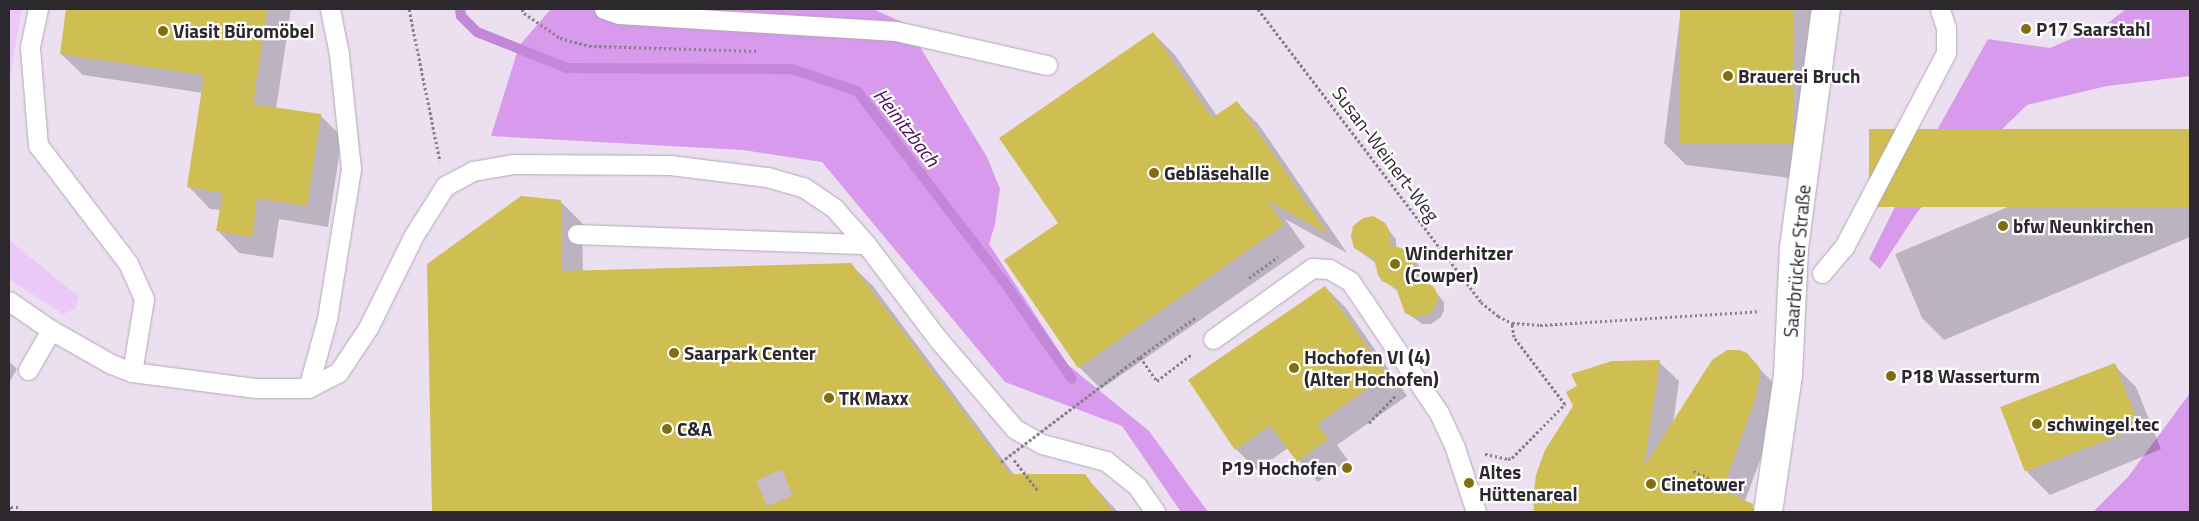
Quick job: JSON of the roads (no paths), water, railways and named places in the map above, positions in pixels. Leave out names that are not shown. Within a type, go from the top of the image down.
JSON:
[{"type":"street","name":"Saarbrücker Straße","points":[[1769,508],[1788,375],[1794,248],[1826,9]]},
{"type":"lane","points":[[38,9],[30,48],[38,145],[128,263],[144,299],[132,372]]},
{"type":"lane","points":[[308,388],[327,319],[351,169],[340,54],[330,9]]},
{"type":"lane","points":[[604,9],[619,14],[896,31],[1047,65]]},
{"type":"lane","points":[[1822,273],[1844,247],[1946,54],[1946,28],[1940,10]]},
{"type":"lane","points":[[9,300],[52,330],[112,364],[132,372],[256,388],[308,388],[338,373],[368,328],[414,236],[445,186],[473,171],[512,164],[670,165],[767,177],[802,188],[834,208],[866,244],[937,338],[1015,429],[1042,444],[1106,461],[1137,486],[1155,512]]},
{"type":"lane","points":[[578,234],[866,244]]},
{"type":"lane","points":[[1213,339],[1312,268],[1329,269],[1350,281],[1440,413],[1455,448],[1476,512]]},
{"type":"lane","points":[[28,370],[52,330]]},
{"type":"waterway","name":"Heinitzbach","points":[[460,9],[461,16],[477,32],[567,68],[792,69],[857,91],[1004,282],[1072,379]]},
{"type":"tunnel","points":[[769,475],[785,512]]},
{"type":"place","name":"P17 Saarstahl","points":[[2026,29]]},
{"type":"place","name":"Viasit Büromöbel","points":[[163,31]]},
{"type":"place","name":"Brauerei Bruch","points":[[1728,76]]},
{"type":"place","name":"Gebläsehalle","points":[[1154,173]]},
{"type":"place","name":"bfw Neunkirchen","points":[[2003,226]]},
{"type":"place","name":"Winderhitzer (Cowper)","points":[[1395,264]]},
{"type":"place","name":"Saarpark Center","points":[[674,353]]},
{"type":"place","name":"Hochofen VI (4) (Alter Hochofen)","points":[[1294,368]]},
{"type":"place","name":"P18 Wasserturm","points":[[1891,376]]},
{"type":"place","name":"TK Maxx","points":[[829,398]]},
{"type":"place","name":"schwingel.tec","points":[[2037,424]]},
{"type":"place","name":"C&A","points":[[667,429]]},
{"type":"place","name":"P19 Hochofen","points":[[1347,468]]},
{"type":"place","name":"Altes Hüttenareal","points":[[1469,483]]},
{"type":"place","name":"Cinetower","points":[[1651,484]]}]
